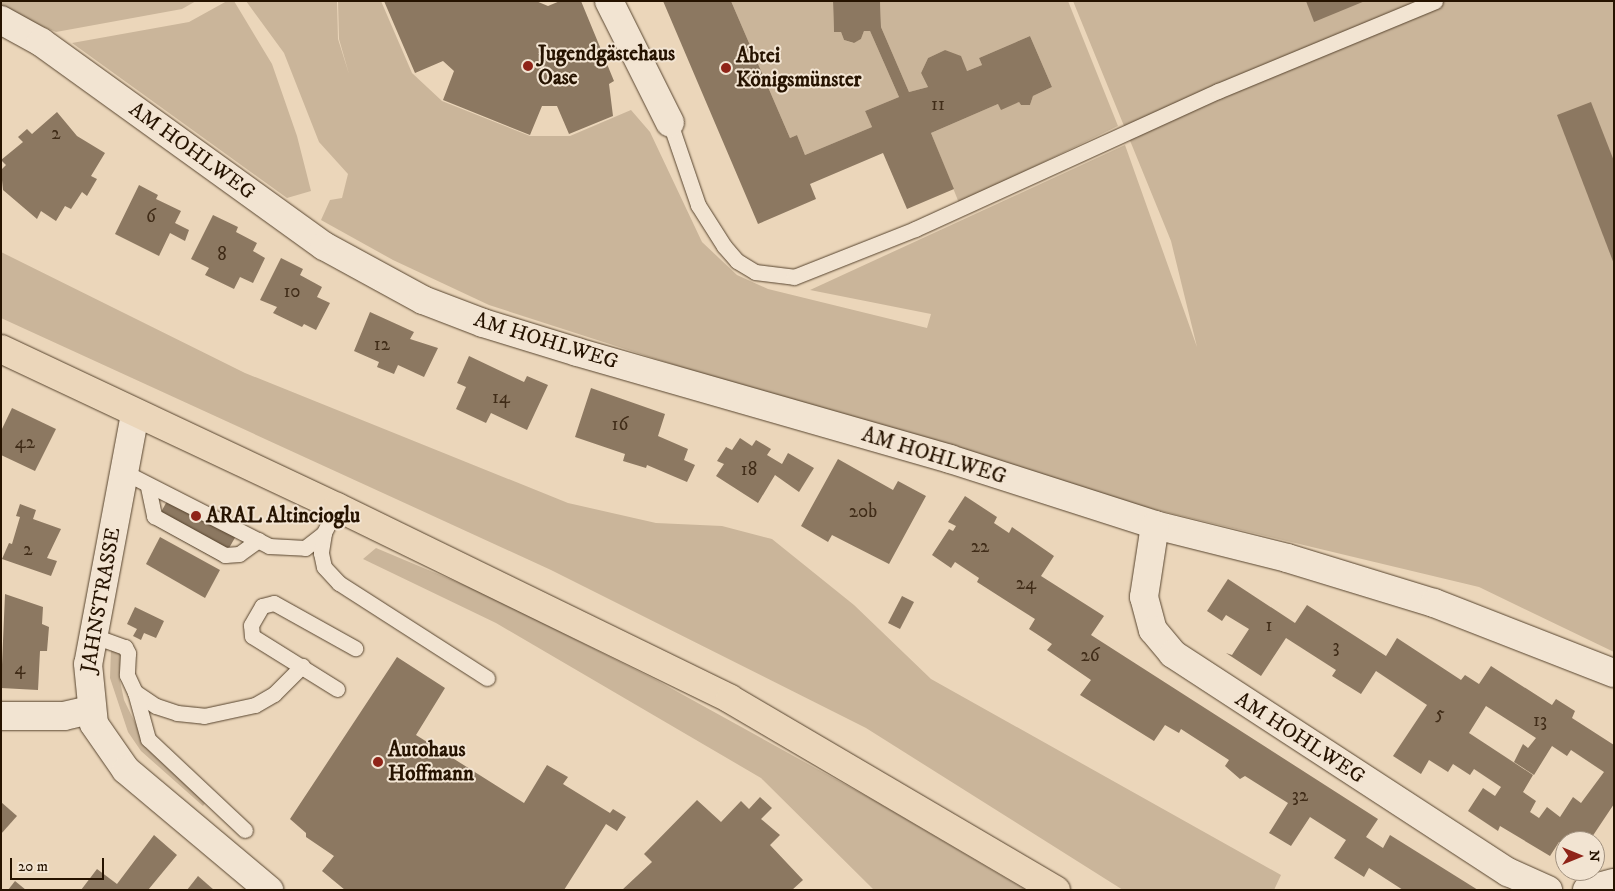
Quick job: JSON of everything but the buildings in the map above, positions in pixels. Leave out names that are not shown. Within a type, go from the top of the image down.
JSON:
[{"type":"main road","points":[[1,349],[135,414],[337,507],[730,699],[1056,890]]},
{"type":"street","points":[[610,1],[670,123]]},
{"type":"street","name":"AM HOHLWEG","points":[[1,20],[42,42],[316,241],[414,296],[484,323],[577,352],[950,459],[1155,525],[1287,558],[1434,603],[1614,673]]},
{"type":"street","name":"JAHNSTRASSE","points":[[135,414],[88,664],[90,710],[101,738],[126,770],[269,890]]},
{"type":"street","name":"AM HOHLWEG","points":[[1155,525],[1144,597],[1153,630],[1173,654],[1508,872],[1548,890]]},
{"type":"street","points":[[1,716],[64,716],[90,710]]},
{"type":"street","points":[[1588,890],[1614,883]]},
{"type":"lane","points":[[670,123],[698,205],[720,241],[737,261],[755,272],[794,277],[915,230],[1218,91],[1435,1]]},
{"type":"lane","points":[[124,472],[148,487],[269,546],[305,548],[324,533]]},
{"type":"lane","points":[[148,487],[154,516],[225,555],[239,554],[258,540]]},
{"type":"lane","points":[[337,507],[324,533],[321,553],[324,567],[338,583],[487,678]]},
{"type":"lane","points":[[337,689],[252,636],[251,625],[268,602],[274,603],[355,648]]},
{"type":"lane","points":[[94,636],[125,647],[128,653],[128,675],[135,692],[148,738],[245,830]]},
{"type":"lane","points":[[135,692],[156,706],[177,713],[204,716],[255,705],[274,694],[302,666]]},
{"type":"shaded area","points":[[1,1],[196,1],[182,9],[56,32],[1,9]]},
{"type":"shaded area","points":[[227,1],[234,1],[272,64],[297,136],[311,191],[287,198],[72,43],[189,22]]},
{"type":"shaded area","points":[[246,1],[337,1],[338,39],[349,74],[339,39],[338,1],[381,1],[412,73],[442,101],[530,136],[570,136],[631,110],[650,132],[702,242],[737,275],[768,289],[927,328],[931,314],[810,290],[1125,145],[1197,347],[1171,241],[1073,1],[1614,1],[1614,652],[1479,587],[1136,505],[746,388],[489,305],[393,260],[321,220],[330,200],[342,198],[348,174],[319,142],[284,53]]},
{"type":"shaded area","points":[[731,1],[833,1],[834,32],[841,32],[844,40],[853,43],[861,39],[864,31],[870,31],[899,97],[865,111],[872,127],[805,155],[797,135],[790,138]]},
{"type":"shaded area","points":[[880,1],[1068,1],[1118,126],[959,203],[931,133],[998,104],[1019,102],[1021,105],[1030,105],[1033,96],[1052,87],[1030,36],[979,58],[982,65],[967,71],[945,50],[928,58],[921,73],[928,87],[909,92],[881,27]]},
{"type":"shaded area","points":[[1,252],[245,373],[568,503],[656,523],[722,526],[772,539],[854,605],[931,679],[1281,875],[1274,890],[1123,890],[866,728],[551,570],[1,318]]},
{"type":"shaded area","points":[[376,548],[483,593],[658,681],[875,801],[1026,890],[874,890],[761,778],[496,623],[363,559]]},
{"type":"shaded area","points":[[111,650],[121,652],[119,676],[124,700],[145,743],[208,799],[203,806],[141,751],[128,732],[110,678]]},
{"type":"place","name":"Jugendgästehaus Oase","points":[[528,66]]},
{"type":"place","name":"Abtei Königsmünster","points":[[726,68]]},
{"type":"place","name":"ARAL Altincioglu","points":[[196,516]]},
{"type":"place","name":"Autohaus Hoffmann","points":[[378,762]]}]
